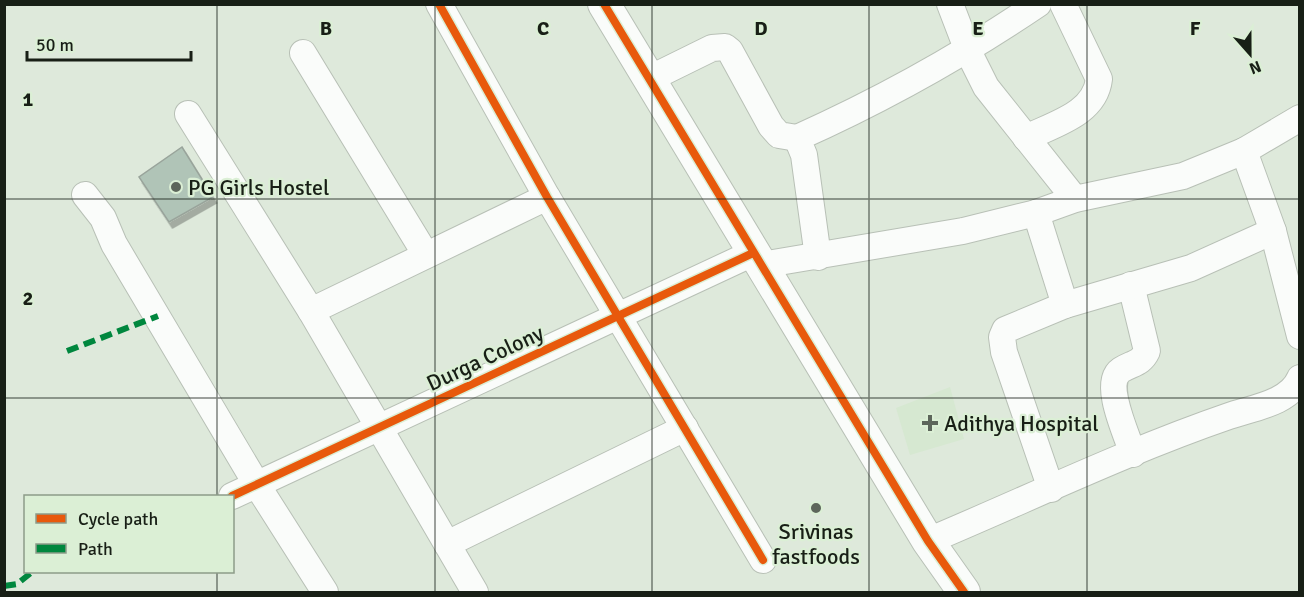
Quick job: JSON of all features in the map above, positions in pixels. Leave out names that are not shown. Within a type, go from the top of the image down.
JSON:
[{"type":"street","points":[[440,4],[547,197],[763,560]]},
{"type":"street","points":[[604,4],[928,542],[964,592]]},
{"type":"street","points":[[950,4],[968,51],[986,87],[1075,199]]},
{"type":"street","points":[[649,78],[712,48],[725,47],[730,51],[771,126],[779,135],[797,138],[857,111],[968,51],[1038,4]]},
{"type":"street","points":[[1026,138],[1079,112],[1097,91],[1099,79],[1063,4]]},
{"type":"street","points":[[303,53],[426,255]]},
{"type":"street","points":[[188,114],[311,311],[475,592]]},
{"type":"street","name":"Durga Colony","points":[[234,495],[617,316],[757,259],[818,257],[963,231],[1036,213],[1075,199],[1183,176],[1244,151],[1299,118]]},
{"type":"street","points":[[797,138],[804,155],[818,257]]},
{"type":"street","points":[[1244,151],[1273,231],[1299,336]]},
{"type":"street","points":[[85,195],[103,218],[114,244],[257,485],[325,592]]},
{"type":"street","points":[[311,311],[547,197]]},
{"type":"street","points":[[1036,213],[1065,304]]},
{"type":"street","points":[[1051,489],[1004,352],[1002,337],[1005,330],[1065,304],[1191,268],[1273,231]]},
{"type":"street","points":[[1131,285],[1147,351],[1143,359],[1121,370],[1115,376],[1113,393],[1133,454]]},
{"type":"street","points":[[928,542],[1189,430],[1280,398],[1296,387],[1299,378]]},
{"type":"street","points":[[447,544],[685,428]]},
{"type":"shaded area","name":"Adithya Hospital","points":[[950,387],[964,439],[910,455],[896,408]]},
{"type":"building","name":"PG Girls Hostel","points":[[182,147],[213,197],[169,222],[139,177]]},
{"type":"marked path","points":[[67,351],[158,316]]},
{"type":"marked path","points":[[4,586],[17,584],[31,573]]},
{"type":"cycle path","points":[[439,4],[547,197],[763,560]]},
{"type":"cycle path","points":[[604,4],[928,541],[964,592]]},
{"type":"cycle path","points":[[234,495],[753,253]]},
{"type":"place","name":"PG Girls Hostel","points":[[176,187]]},
{"type":"place","name":"Adithya Hospital","points":[[930,423]]},
{"type":"place","name":"Srivinas fastfoods","points":[[816,508]]}]
